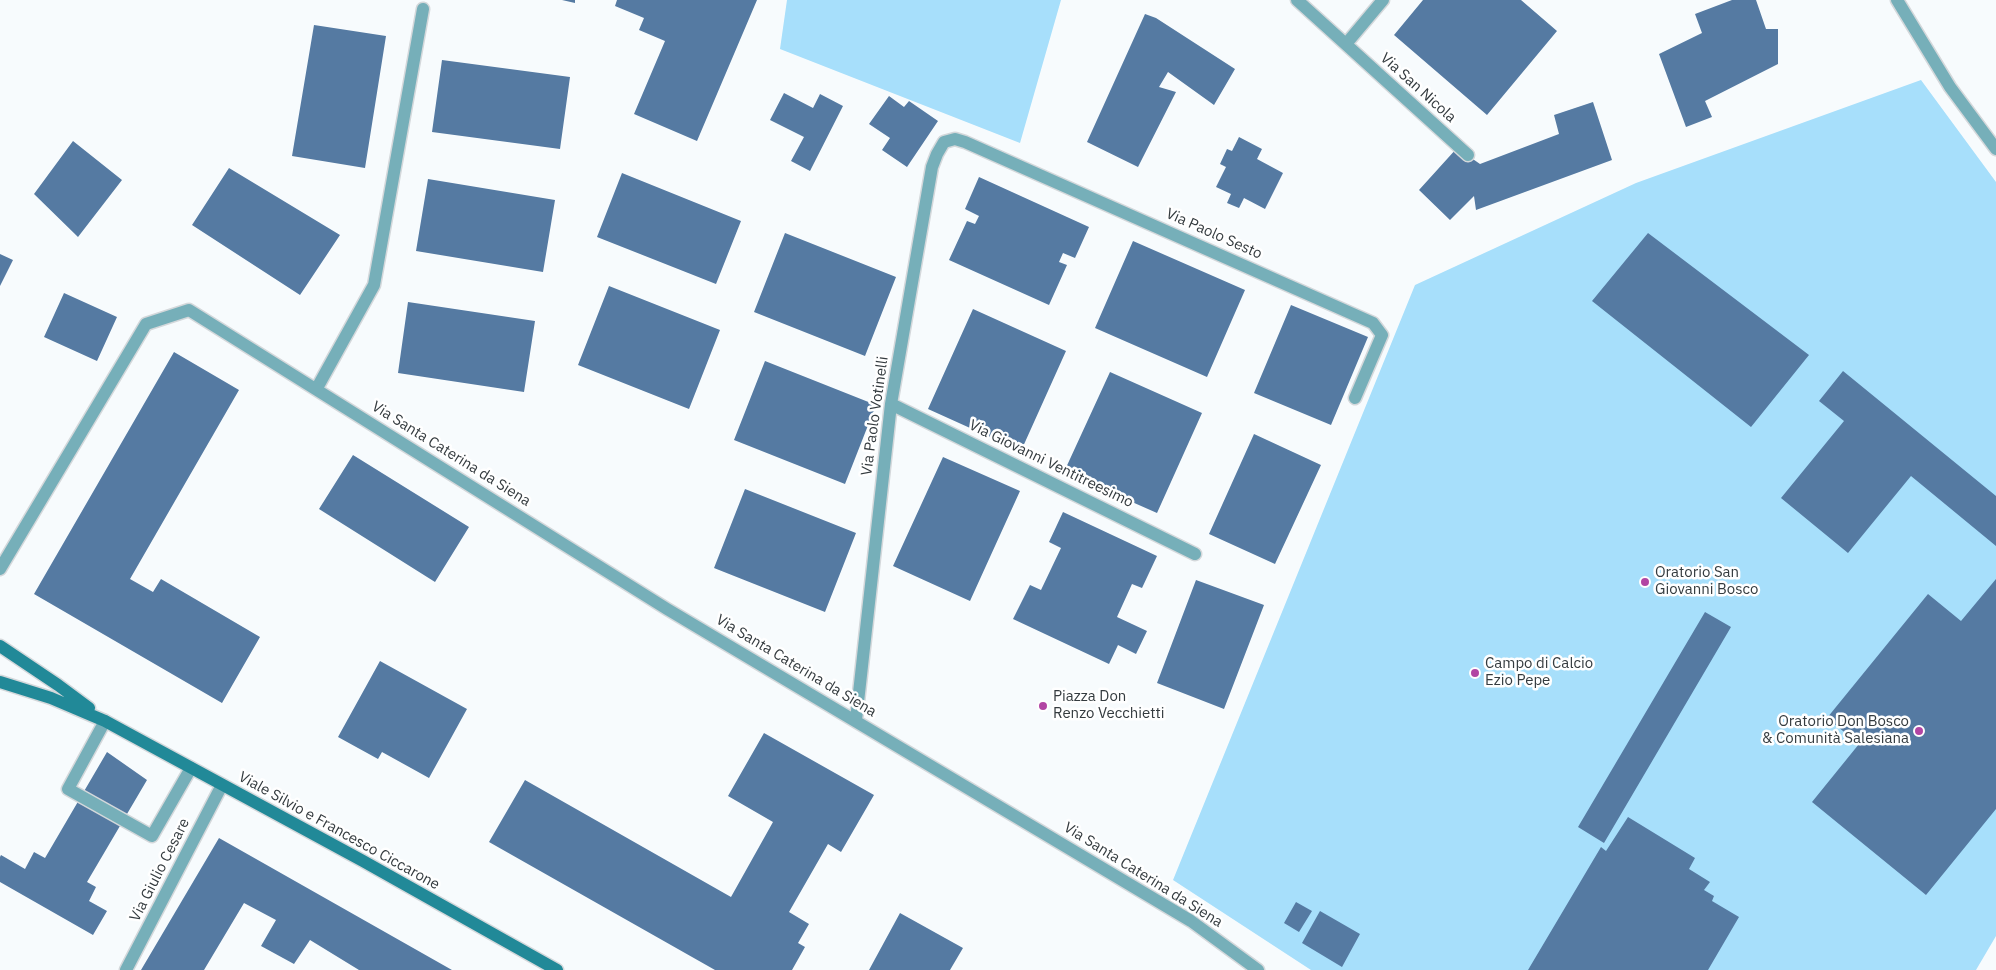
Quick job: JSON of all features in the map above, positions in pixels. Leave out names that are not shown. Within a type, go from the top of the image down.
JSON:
[{"type":"street","name":"Via San Nicola","points":[[1297,0],[1468,155]]},
{"type":"street","points":[[1346,44],[1383,0]]},
{"type":"street","points":[[1897,0],[1950,87],[1996,149]]},
{"type":"street","points":[[317,388],[374,285],[423,9]]},
{"type":"street","name":"Via Paolo Votinelli","points":[[856,720],[892,404],[932,167],[936,154],[944,142],[956,139],[965,142]]},
{"type":"street","name":"Via Paolo Sesto","points":[[965,142],[1373,323],[1382,335],[1355,398]]},
{"type":"street","name":"Via Santa Caterina da Siena","points":[[0,568],[146,324],[189,310],[317,388],[667,609],[1191,921],[1258,970]]},
{"type":"street","name":"Via Giovanni Ventitreesimo","points":[[892,404],[1196,554]]},
{"type":"street","name":"Viale Silvio e Francesco Ciccarone","points":[[0,646],[58,685],[105,720],[557,970]]},
{"type":"street","name":"Viale Silvio e Francesco Ciccarone","points":[[0,682],[51,698],[105,720]]},
{"type":"street","points":[[105,720],[68,789],[152,836],[190,768]]},
{"type":"street","name":"Via Giulio Cesare","points":[[126,970],[222,785]]},
{"type":"shaded area","points":[[787,0],[1061,0],[1020,143],[780,49]]},
{"type":"shaded area","name":"Oratorio San Giovanni Bosco","points":[[1921,80],[1996,182],[1996,936],[1976,970],[1311,970],[1173,880],[1415,285],[1636,183]]},
{"type":"building","points":[[562,0],[575,0],[575,3]]},
{"type":"building","points":[[617,0],[757,0],[697,141],[634,114],[665,41],[639,30],[644,18],[615,6]]},
{"type":"building","points":[[1423,0],[1521,0],[1557,31],[1487,115],[1394,35]]},
{"type":"building","points":[[1732,0],[1756,0],[1766,29],[1778,29],[1778,64],[1705,101],[1712,117],[1686,127],[1659,54],[1702,33],[1695,14]]},
{"type":"building","points":[[1145,14],[1156,18],[1235,69],[1214,105],[1168,72],[1159,87],[1176,92],[1138,167],[1087,142]]},
{"type":"building","points":[[314,25],[386,36],[365,168],[292,156]]},
{"type":"building","points":[[442,60],[570,77],[560,149],[432,132]]},
{"type":"building","points":[[784,93],[813,108],[820,94],[843,106],[810,171],[791,161],[804,137],[770,120]]},
{"type":"building","points":[[889,96],[904,107],[909,101],[938,121],[907,167],[882,150],[890,138],[869,124]]},
{"type":"building","points":[[1593,102],[1612,160],[1476,210],[1474,196],[1450,220],[1419,190],[1457,148],[1480,164],[1559,134],[1554,115]]},
{"type":"building","points":[[1239,137],[1262,149],[1257,159],[1283,173],[1265,209],[1244,198],[1239,208],[1227,203],[1231,194],[1216,187],[1226,167],[1220,164],[1227,149],[1232,151]]},
{"type":"building","points":[[73,141],[122,180],[78,237],[34,194]]},
{"type":"building","points":[[229,168],[340,235],[300,295],[192,225]]},
{"type":"building","points":[[622,173],[741,221],[716,284],[597,237]]},
{"type":"building","points":[[979,177],[1089,227],[1075,258],[1063,253],[1059,262],[1067,265],[1049,305],[949,260],[967,221],[975,224],[979,216],[965,209]]},
{"type":"building","points":[[428,179],[555,200],[543,272],[416,251]]},
{"type":"building","points":[[785,233],[896,277],[865,356],[754,312]]},
{"type":"building","points":[[1648,233],[1809,355],[1751,427],[1592,301]]},
{"type":"building","points":[[1133,241],[1245,290],[1207,377],[1095,328]]},
{"type":"building","points":[[0,254],[13,260],[0,286]]},
{"type":"building","points":[[609,286],[720,330],[689,409],[578,365]]},
{"type":"building","points":[[64,293],[117,317],[97,361],[44,337]]},
{"type":"building","points":[[408,302],[535,321],[524,392],[398,373]]},
{"type":"building","points":[[1291,305],[1368,337],[1331,425],[1254,393]]},
{"type":"building","points":[[973,309],[1066,351],[1021,451],[928,409]]},
{"type":"building","points":[[174,352],[239,390],[130,579],[153,592],[161,579],[260,637],[222,703],[34,594]]},
{"type":"building","points":[[765,361],[876,405],[845,484],[734,440]]},
{"type":"building","points":[[1843,371],[1996,496],[1996,546],[1911,476],[1848,553],[1781,498],[1844,421],[1819,401]]},
{"type":"building","points":[[1110,372],[1202,413],[1157,513],[1064,472]]},
{"type":"building","points":[[1254,434],[1321,465],[1275,564],[1209,534]]},
{"type":"building","points":[[353,455],[469,527],[435,582],[319,509]]},
{"type":"building","points":[[943,457],[1020,491],[970,601],[893,566]]},
{"type":"building","points":[[745,489],[856,533],[825,612],[714,568]]},
{"type":"building","points":[[1063,512],[1157,556],[1142,588],[1132,584],[1117,617],[1147,631],[1136,654],[1118,645],[1109,664],[1013,619],[1030,585],[1041,590],[1061,548],[1049,542]]},
{"type":"building","name":"Oratorio Don Bosco & Comunità Salesiana","points":[[1996,579],[1996,809],[1926,895],[1812,802],[1859,744],[1827,718],[1928,594],[1961,621]]},
{"type":"building","points":[[1196,580],[1264,605],[1224,709],[1157,683]]},
{"type":"building","points":[[1705,612],[1731,627],[1604,843],[1578,827]]},
{"type":"building","points":[[380,661],[467,709],[429,778],[382,752],[378,759],[338,737]]},
{"type":"building","points":[[764,733],[874,795],[841,852],[828,844],[789,912],[809,924],[798,943],[805,947],[792,970],[715,970],[489,842],[525,780],[731,897],[773,822],[728,796]]},
{"type":"building","points":[[107,752],[147,780],[87,882],[96,887],[89,901],[107,911],[93,935],[0,882],[0,857],[1,855],[25,869],[34,852],[45,858]]},
{"type":"building","points":[[1628,817],[1695,858],[1689,869],[1710,882],[1704,890],[1714,896],[1712,901],[1739,917],[1708,970],[1528,970],[1601,847],[1606,851]]},
{"type":"building","points":[[219,838],[452,970],[359,970],[310,940],[294,964],[261,946],[276,920],[244,903],[204,970],[141,970]]},
{"type":"building","points":[[1296,902],[1312,911],[1299,932],[1284,923]]},
{"type":"building","points":[[1320,911],[1360,934],[1342,967],[1302,943]]},
{"type":"building","points":[[900,913],[963,948],[950,970],[869,970]]},
{"type":"place","name":"Oratorio San Giovanni Bosco","points":[[1645,582]]},
{"type":"place","name":"Campo di Calcio Ezio Pepe","points":[[1475,673]]},
{"type":"place","name":"Piazza Don Renzo Vecchietti","points":[[1043,706]]},
{"type":"place","name":"Oratorio Don Bosco & Comunità Salesiana","points":[[1919,731]]}]
